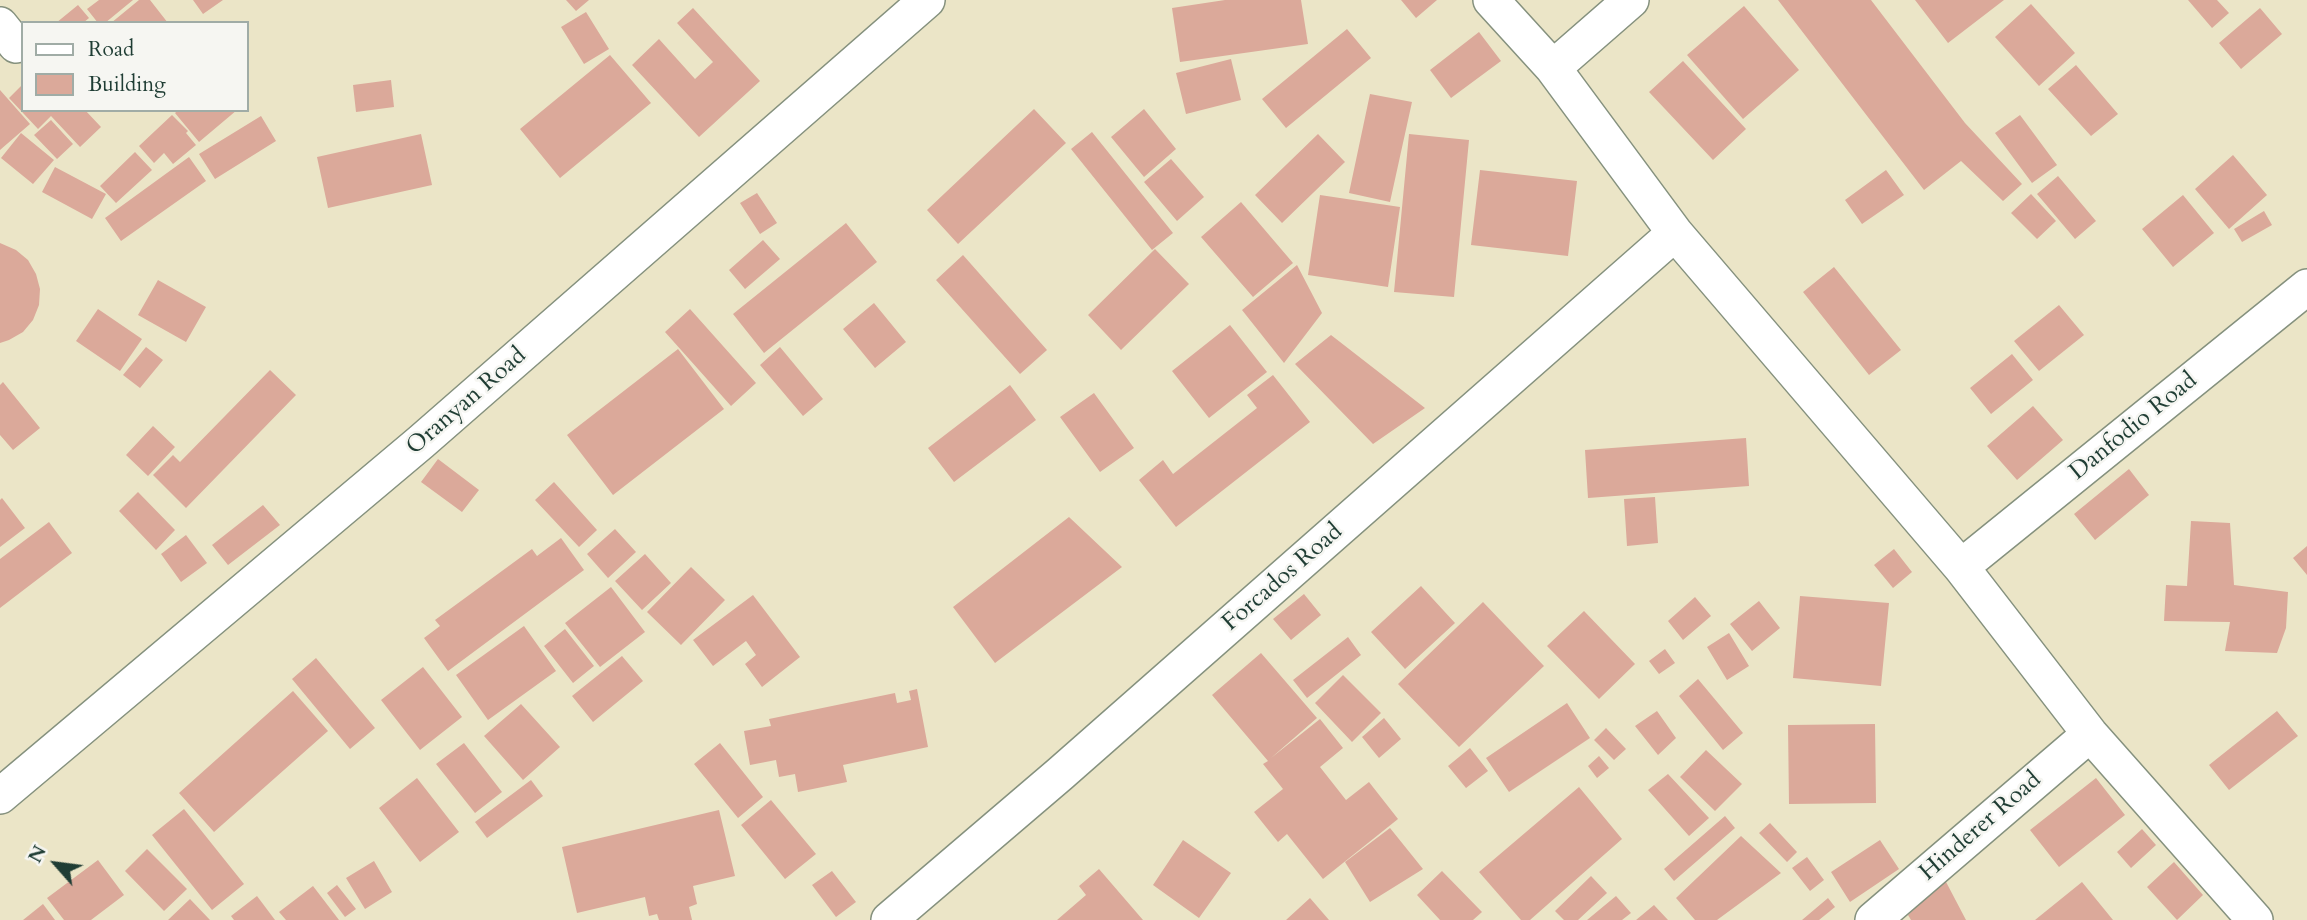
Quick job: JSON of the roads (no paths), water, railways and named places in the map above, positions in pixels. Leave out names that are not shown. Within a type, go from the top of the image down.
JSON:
[{"type":"street","name":"Oranyan Road","points":[[0,796],[421,442],[927,0]]},
{"type":"street","points":[[1491,0],[1553,68],[1675,233],[1961,567],[2090,734],[2255,920]]},
{"type":"street","points":[[1553,68],[1631,0]]},
{"type":"street","name":"Forcados Road","points":[[889,920],[1060,774],[1675,233]]},
{"type":"street","name":"Danfodio Road","points":[[1961,567],[2307,287]]},
{"type":"street","name":"Hinderer Road","points":[[1872,920],[2090,734]]}]
